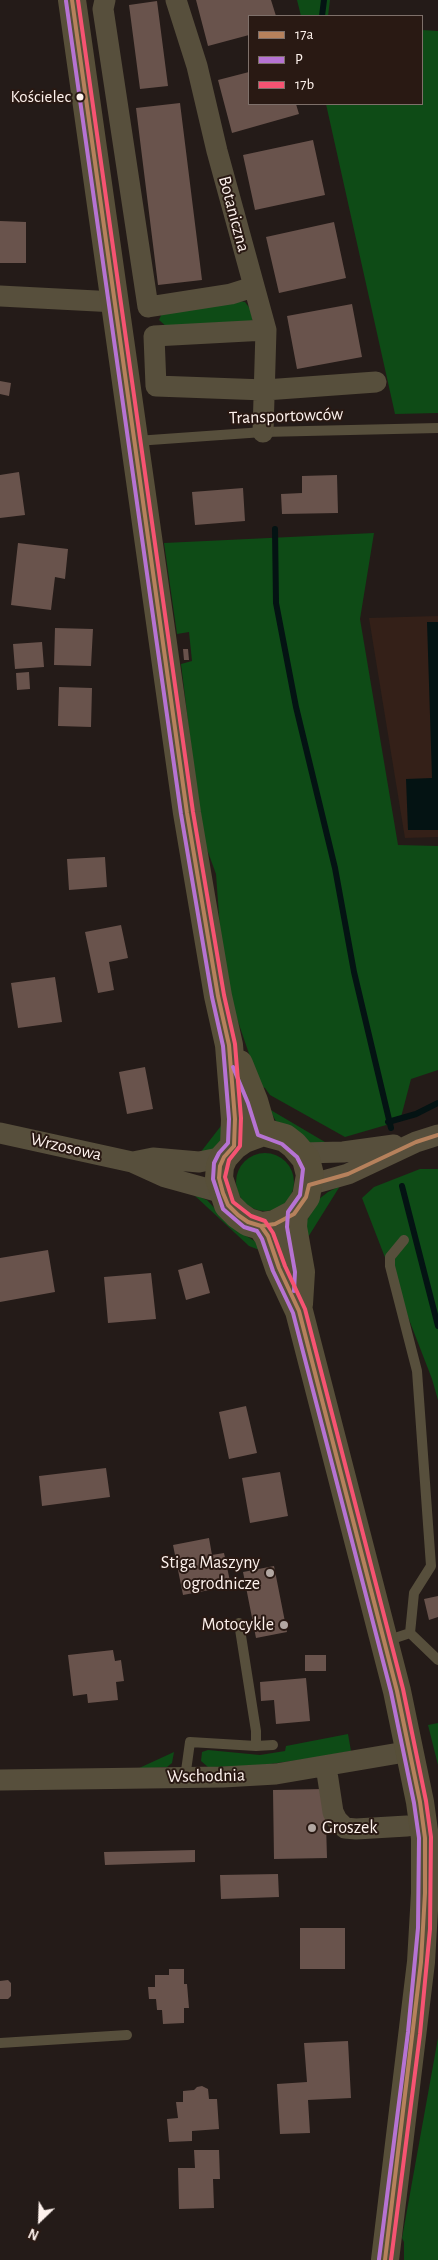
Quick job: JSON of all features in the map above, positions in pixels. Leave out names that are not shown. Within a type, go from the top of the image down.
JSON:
[{"type":"main road","points":[[72,0],[187,813],[218,996],[230,1045],[235,1119],[229,1152]]},
{"type":"main road","points":[[230,1045],[248,1084],[263,1132]]},
{"type":"main road","points":[[263,1132],[285,1138],[302,1153],[309,1167],[309,1185],[306,1197],[294,1214],[275,1224],[261,1226],[248,1222],[228,1205],[219,1178],[220,1166],[229,1152],[244,1139],[263,1132]]},
{"type":"main road","points":[[294,1214],[293,1227],[301,1272],[299,1311]]},
{"type":"main road","points":[[261,1226],[268,1236],[279,1268],[299,1311],[397,1637],[410,1751],[425,1838],[424,1928],[414,2033],[385,2260]]},
{"type":"street","points":[[105,0],[103,9],[148,307],[231,294],[253,287]]},
{"type":"street","name":"Botaniczna","points":[[176,0],[196,66],[253,287],[266,330],[264,432]]},
{"type":"street","points":[[0,296],[116,302]]},
{"type":"street","points":[[266,330],[154,336],[156,386],[265,390],[376,382]]},
{"type":"street","name":"Wrzosowa","points":[[0,1133],[132,1162],[165,1177],[223,1193]]},
{"type":"street","points":[[309,1185],[348,1174],[416,1142],[438,1135]]},
{"type":"street","points":[[302,1153],[343,1152],[416,1142]]},
{"type":"street","name":"Wrzosowa","points":[[132,1162],[154,1158],[198,1162],[229,1152]]},
{"type":"street","name":"Wschodnia","points":[[0,1780],[185,1778],[276,1774],[410,1751]]},
{"type":"street","points":[[326,1766],[333,1812],[337,1820],[345,1828],[407,1826]]},
{"type":"lane","name":"Transportowców","points":[[135,441],[264,432],[438,428]]},
{"type":"lane","points":[[404,1240],[390,1257],[390,1266],[417,1371],[431,1566],[414,1593],[397,1637],[438,1660]]},
{"type":"lane","points":[[239,1623],[256,1731],[256,1746]]},
{"type":"lane","points":[[185,1778],[190,1742],[256,1746],[273,1745]]},
{"type":"lane","points":[[0,2043],[127,2035]]},
{"type":"shaded area","points":[[438,616],[438,837],[405,838],[369,618]]},
{"type":"shaded area","points":[[427,622],[438,622],[438,830],[408,830],[406,779],[432,778]]},
{"type":"green space","points":[[297,0],[330,0],[328,15],[301,15]]},
{"type":"green space","points":[[423,30],[438,31],[438,413],[395,414],[326,105],[423,105]]},
{"type":"green space","points":[[234,300],[245,302],[251,310],[253,324],[167,327],[159,320],[162,313]]},
{"type":"green space","points":[[374,533],[360,619],[398,845],[438,846],[438,1070],[411,1079],[400,1121],[345,1137],[270,1095],[265,1088],[260,1086],[230,998],[221,943],[216,874],[204,841],[199,811],[181,664],[192,661],[189,632],[177,634],[164,543]]},
{"type":"green space","points":[[269,1109],[330,1145],[315,1146],[277,1123]]},
{"type":"green space","points":[[224,1122],[225,1136],[213,1149],[200,1153]]},
{"type":"green space","points":[[259,1153],[271,1153],[286,1161],[294,1176],[294,1188],[286,1203],[271,1211],[259,1211],[244,1203],[236,1188],[236,1176],[244,1161]]},
{"type":"green space","points":[[420,1169],[438,1169],[438,1400],[432,1379],[362,1198],[374,1187]]},
{"type":"green space","points":[[340,1186],[305,1242],[306,1222],[319,1199]]},
{"type":"green space","points":[[193,1194],[207,1200],[232,1227],[256,1242],[262,1251],[249,1246]]},
{"type":"green space","points":[[438,1723],[438,1765],[428,1725]]},
{"type":"green space","points":[[348,1734],[351,1751],[313,1758],[256,1766],[208,1767],[201,1761],[202,1752],[208,1750],[260,1755],[285,1751],[286,1746]]},
{"type":"green space","points":[[174,1752],[172,1763],[167,1767],[137,1769]]},
{"type":"green space","points":[[438,2038],[438,2260],[404,2260],[404,2242],[402,2238]]},
{"type":"building","points":[[196,0],[271,0],[276,15],[248,15],[248,35],[208,46]]},
{"type":"building","points":[[157,1],[168,86],[140,89],[129,5]]},
{"type":"building","points":[[248,72],[248,105],[296,105],[299,114],[232,133],[218,80]]},
{"type":"building","points":[[180,103],[202,280],[158,285],[136,108]]},
{"type":"building","points":[[313,140],[325,195],[255,210],[243,155]]},
{"type":"building","points":[[0,221],[26,222],[26,263],[0,263]]},
{"type":"building","points":[[334,222],[346,278],[279,293],[266,237]]},
{"type":"building","points":[[352,304],[362,357],[297,369],[287,316]]},
{"type":"building","points":[[0,381],[11,383],[9,396],[0,394]]},
{"type":"building","points":[[19,472],[25,515],[0,518],[0,475]]},
{"type":"building","points":[[337,475],[338,513],[282,514],[281,494],[302,493],[302,476]]},
{"type":"building","points":[[243,488],[245,521],[195,525],[192,492]]},
{"type":"building","points":[[18,543],[68,549],[65,579],[55,577],[51,610],[11,605]]},
{"type":"building","points":[[55,628],[93,629],[91,666],[54,665]]},
{"type":"building","points":[[42,642],[44,667],[15,669],[13,644]]},
{"type":"building","points":[[183,649],[188,649],[189,660],[184,660]]},
{"type":"building","points":[[29,672],[30,689],[17,690],[16,673]]},
{"type":"building","points":[[59,687],[92,688],[91,727],[58,726]]},
{"type":"building","points":[[105,857],[107,887],[69,890],[67,859]]},
{"type":"building","points":[[121,925],[128,958],[109,962],[114,990],[98,993],[85,932]]},
{"type":"building","points":[[55,977],[62,1022],[18,1028],[11,983]]},
{"type":"building","points":[[145,1067],[153,1109],[127,1114],[119,1072]]},
{"type":"building","points":[[48,1250],[55,1292],[0,1302],[0,1258]]},
{"type":"building","points":[[202,1263],[210,1293],[186,1300],[178,1270]]},
{"type":"building","points":[[151,1273],[156,1319],[108,1323],[104,1277]]},
{"type":"building","points":[[246,1406],[257,1453],[229,1459],[219,1412]]},
{"type":"building","points":[[106,1468],[110,1497],[42,1506],[39,1476]]},
{"type":"building","points":[[280,1472],[288,1516],[250,1523],[242,1478]]},
{"type":"building","points":[[209,1538],[212,1555],[224,1553],[231,1586],[183,1595],[173,1545]]},
{"type":"building","points":[[274,1566],[287,1632],[256,1638],[243,1572]]},
{"type":"building","points":[[438,1596],[438,1617],[429,1620],[424,1599]]},
{"type":"building","points":[[113,1650],[115,1661],[121,1660],[124,1681],[116,1682],[118,1700],[88,1703],[87,1694],[73,1696],[68,1655]]},
{"type":"building","points":[[305,1655],[326,1655],[326,1671],[305,1671]]},
{"type":"building","points":[[306,1678],[310,1721],[276,1724],[274,1700],[261,1701],[260,1682]]},
{"type":"building","points":[[325,1789],[327,1858],[274,1859],[273,1790]]},
{"type":"building","points":[[195,1850],[195,1862],[105,1865],[104,1852]]},
{"type":"building","points":[[278,1874],[279,1897],[221,1899],[220,1875]]},
{"type":"building","points":[[300,1928],[345,1928],[345,1969],[300,1969]]},
{"type":"building","points":[[169,1969],[184,1969],[184,1984],[187,1984],[189,2008],[184,2008],[184,2023],[163,2024],[162,2010],[157,2010],[156,1999],[149,1999],[148,1987],[155,1987],[155,1975],[169,1975]]},
{"type":"building","points":[[8,1980],[11,1983],[11,1996],[8,1999],[0,1999],[0,1981]]},
{"type":"building","points":[[348,2041],[351,2098],[308,2100],[310,2133],[280,2134],[277,2084],[307,2082],[304,2043]]},
{"type":"building","points":[[202,2086],[208,2089],[209,2099],[217,2099],[219,2129],[192,2131],[192,2141],[169,2142],[167,2119],[178,2118],[176,2102],[183,2102],[183,2091],[194,2090]]},
{"type":"building","points":[[194,2150],[219,2150],[220,2179],[213,2179],[214,2208],[179,2209],[178,2168],[195,2168]]},
{"type":"waterway","points":[[322,15],[324,0]]},
{"type":"waterway","points":[[275,529],[276,603],[296,707],[335,868],[354,972],[391,1128]]},
{"type":"waterway","points":[[388,1122],[416,1114],[438,1103]]},
{"type":"waterway","points":[[402,1186],[438,1326]]},
{"type":"transit line","name":"17a","points":[[72,0],[187,813],[218,996],[229,1045],[235,1119],[234,1146]]},
{"type":"transit line","name":"17b","points":[[78,0],[193,812],[224,995],[235,1044],[241,1118],[240,1146],[229,1160],[225,1177],[233,1202],[251,1216],[265,1221],[273,1233],[285,1266],[305,1309],[403,1689],[426,1801],[431,1837],[430,1929],[420,2034],[391,2260]]},
{"type":"transit line","name":"P","points":[[66,1],[181,814],[212,997],[223,1046],[229,1119],[228,1143],[219,1153],[214,1163],[213,1179],[223,1209],[244,1227],[257,1231],[262,1239],[273,1271],[293,1313],[391,1692],[414,1803],[419,1838],[418,1928],[408,2032],[379,2259]]},
{"type":"transit line","name":"P","points":[[233,1067],[248,1103],[258,1135],[282,1144],[297,1157],[303,1169],[300,1195],[288,1212],[287,1227],[295,1272],[294,1291]]},
{"type":"transit line","name":"17a","points":[[234,1146],[224,1157],[220,1166],[219,1178],[223,1193],[228,1205],[238,1215],[248,1222],[261,1226],[275,1224],[294,1214],[306,1197],[309,1185],[348,1174],[416,1142],[438,1135]]},
{"type":"transit line","name":"17a","points":[[261,1226],[268,1236],[279,1268],[299,1311],[397,1691],[420,1802],[425,1838],[425,1893],[421,1962],[385,2260]]},
{"type":"place","name":"Kościelec","points":[[80,97]]},
{"type":"place","name":"Stiga Maszyny ogrodnicze","points":[[270,1573]]},
{"type":"place","name":"Motocykle","points":[[284,1625]]},
{"type":"place","name":"Groszek","points":[[312,1828]]}]
